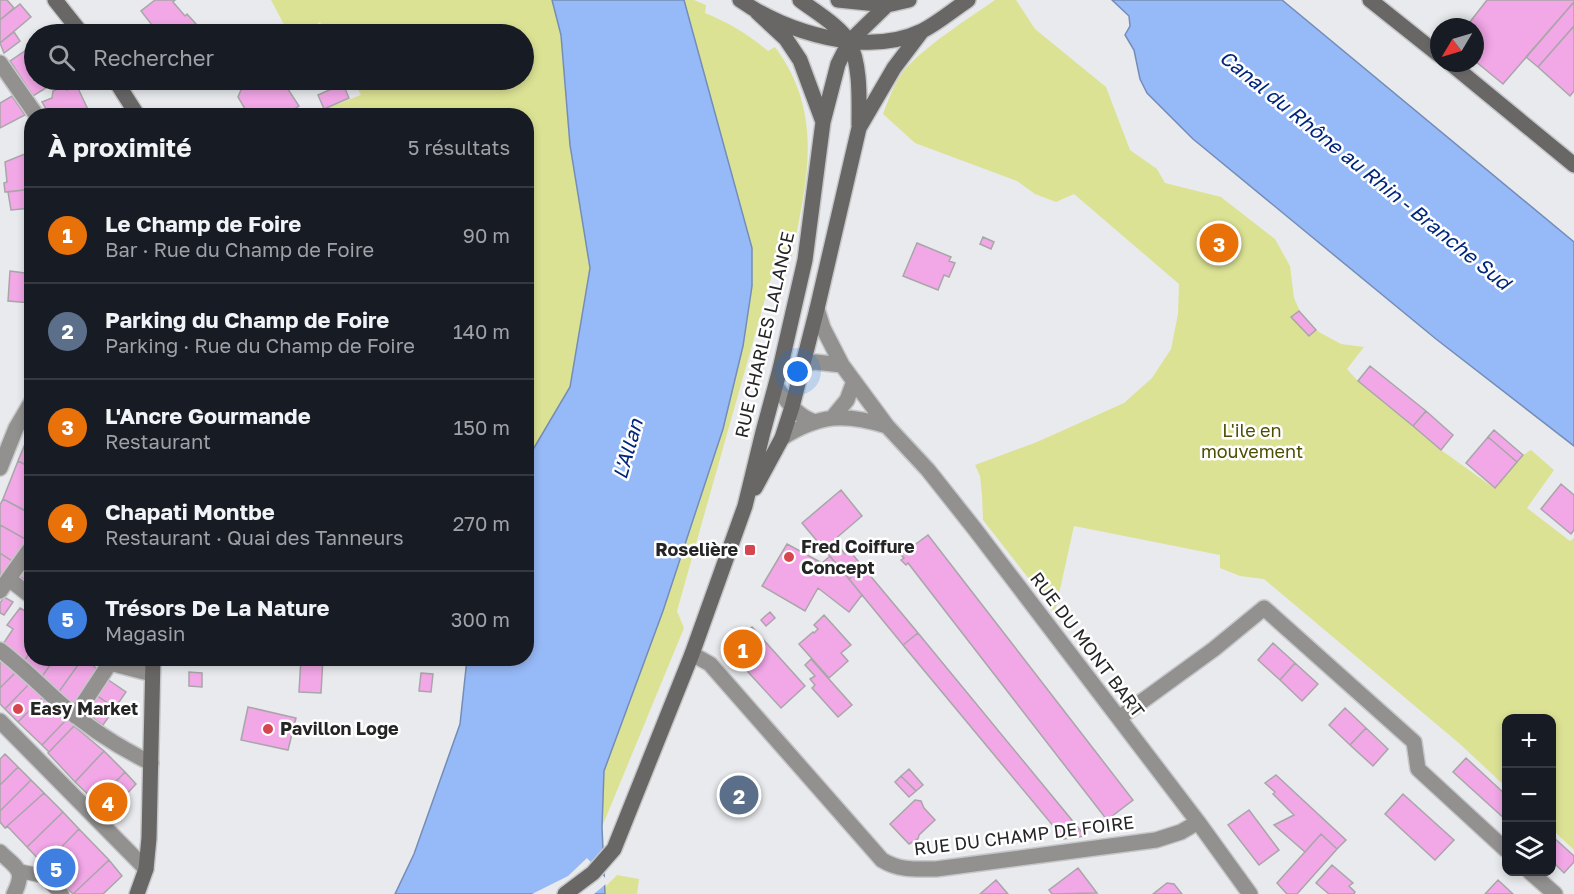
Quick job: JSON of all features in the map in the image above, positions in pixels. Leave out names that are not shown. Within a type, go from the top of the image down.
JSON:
[{"type":"main road","points":[[55,0],[74,24]]},
{"type":"main road","points":[[61,0],[67,15]]},
{"type":"main road","points":[[740,0],[757,12],[817,36],[849,42],[887,41],[922,31],[968,0]]},
{"type":"main road","points":[[800,0],[849,42],[858,73],[859,128]]},
{"type":"main road","points":[[838,0],[887,5],[909,0]]},
{"type":"main road","points":[[1370,0],[1430,47]]},
{"type":"main road","points":[[823,122],[838,64],[849,42],[887,5]]},
{"type":"main road","name":"RUE CHARLES LALANCE","points":[[565,894],[593,873],[617,843],[692,654],[745,506],[805,260],[823,122],[800,60],[786,39],[757,12]]},
{"type":"main road","name":"RUE CHARLES LALANCE","points":[[745,506],[782,438],[792,407],[859,128],[894,68],[922,31]]},
{"type":"main road","points":[[1461,72],[1574,165]]},
{"type":"main road","points":[[121,90],[133,108]]},
{"type":"main road","points":[[137,894],[146,869],[149,838],[152,666]]},
{"type":"street","points":[[0,63],[31,108]]},
{"type":"street","name":"RUE DU MONT BART","points":[[817,309],[842,364],[886,426],[928,470],[947,494],[1198,822],[1250,894]]},
{"type":"street","points":[[780,369],[815,363],[842,364]]},
{"type":"street","points":[[833,417],[847,400],[854,381]]},
{"type":"street","points":[[776,386],[803,418],[815,422]]},
{"type":"street","points":[[0,468],[24,414]]},
{"type":"street","points":[[782,438],[797,428],[833,417],[864,419],[886,426]]},
{"type":"street","points":[[24,558],[5,585],[24,593]]},
{"type":"street","points":[[1119,718],[1214,649],[1264,608],[1414,742],[1418,769],[1502,846]]},
{"type":"street","points":[[0,650],[19,664],[75,716],[128,752],[151,763]]},
{"type":"street","name":"RUE DU CHAMP DE FOIRE","points":[[692,654],[710,664],[882,860],[903,870],[936,869],[1156,840],[1181,832],[1198,822]]},
{"type":"street","points":[[75,716],[104,666]]},
{"type":"street","points":[[124,666],[152,674]]},
{"type":"street","points":[[0,721],[146,869]]},
{"type":"street","points":[[0,852],[19,871],[21,880],[14,894]]},
{"type":"street","points":[[19,871],[43,876],[62,894]]},
{"type":"street","points":[[1535,876],[1555,894]]},
{"type":"green space","points":[[271,0],[552,0],[561,35],[570,145],[590,268],[570,387],[534,449],[534,108],[327,108],[361,95],[358,90],[534,90],[534,24],[321,24],[320,22],[317,24],[284,24]]},
{"type":"green space","points":[[684,0],[694,0],[706,5],[705,13],[738,29],[768,51],[775,47],[791,73],[801,99],[808,151],[806,178],[791,261],[778,258],[775,264],[677,611],[684,628],[602,827],[604,771],[663,611],[723,429],[743,346],[752,286],[752,248]]},
{"type":"green space","name":"L'ile en mouvement","points":[[995,0],[1016,0],[1035,29],[1106,87],[1130,150],[1157,169],[1165,183],[1221,197],[1275,239],[1290,266],[1294,298],[1303,318],[1319,332],[1341,344],[1364,347],[1347,369],[1358,381],[1441,450],[1494,488],[1523,455],[1531,450],[1554,470],[1527,508],[1570,541],[1574,538],[1574,850],[1556,833],[1556,714],[1502,714],[1502,783],[1460,744],[1264,579],[1240,576],[1220,568],[1220,555],[1074,526],[1055,612],[983,520],[980,476],[975,465],[1037,442],[1124,403],[1152,378],[1171,349],[1178,314],[1179,284],[1074,194],[1056,202],[1035,194],[1017,181],[915,143],[883,114],[895,84],[906,68],[961,23]]},
{"type":"green space","points":[[617,875],[639,879],[637,894],[605,894],[604,888]]},
{"type":"water","name":"L'Allan","points":[[552,0],[684,0],[752,248],[752,286],[743,346],[723,429],[663,611],[604,771],[602,827],[605,894],[395,894],[414,854],[460,724],[466,666],[534,666],[534,448],[570,387],[590,268],[570,145],[561,35]]},
{"type":"water","name":"Canal du Rhône au Rhin - Branche Sud","points":[[1112,0],[1282,0],[1574,242],[1574,446],[1436,339],[1193,139],[1147,93],[1140,79],[1134,50],[1125,35],[1130,26],[1129,16]]},
{"type":"pier","points":[[587,858],[607,880],[607,883],[594,894],[532,894],[568,876]]},
{"type":"building","points":[[0,0],[7,0],[14,8],[0,20]]},
{"type":"building","points":[[155,0],[175,0],[173,2],[185,16],[187,14],[196,24],[151,24],[141,11]]},
{"type":"building","points":[[1487,0],[1574,0],[1503,84],[1484,68],[1484,18],[1473,18]]},
{"type":"building","points":[[1574,2],[1574,26],[1538,67],[1526,57]]},
{"type":"building","points":[[20,4],[31,17],[0,43],[0,20]]},
{"type":"building","points":[[1574,26],[1574,91],[1570,96],[1538,67]]},
{"type":"building","points":[[14,32],[20,41],[4,53],[0,43]]},
{"type":"building","points":[[24,52],[24,82],[10,61]]},
{"type":"building","points":[[29,90],[43,90],[33,96]]},
{"type":"building","points":[[79,90],[87,108],[45,108],[42,102],[52,98],[53,91]]},
{"type":"building","points":[[241,90],[289,90],[299,106],[296,108],[244,108],[238,97]]},
{"type":"building","points":[[329,90],[346,90],[349,98],[324,108],[318,95]]},
{"type":"building","points":[[12,96],[24,116],[0,128],[0,103]]},
{"type":"building","points":[[24,154],[24,190],[5,192],[4,183],[7,182],[5,162]]},
{"type":"building","points":[[24,190],[24,209],[11,210],[8,192]]},
{"type":"building","points":[[983,237],[994,242],[991,249],[980,244]]},
{"type":"building","points":[[917,243],[951,257],[949,261],[955,263],[949,277],[944,275],[938,290],[903,276]]},
{"type":"building","points":[[10,271],[24,273],[24,302],[8,301]]},
{"type":"building","points":[[1299,311],[1316,330],[1309,336],[1291,317]]},
{"type":"building","points":[[1370,366],[1426,411],[1413,426],[1358,381]]},
{"type":"building","points":[[1426,411],[1453,435],[1441,450],[1413,426]]},
{"type":"building","points":[[1494,430],[1523,455],[1517,462],[1488,437]]},
{"type":"building","points":[[1488,437],[1517,462],[1495,488],[1466,463]]},
{"type":"building","points":[[24,446],[24,464],[18,461]]},
{"type":"building","points":[[18,461],[24,464],[24,510],[3,499]]},
{"type":"building","points":[[1561,484],[1574,495],[1574,530],[1571,534],[1541,509]]},
{"type":"building","points":[[841,490],[862,516],[834,540],[845,554],[849,550],[863,567],[849,579],[802,523]]},
{"type":"building","points":[[3,499],[24,510],[24,538],[0,525],[0,505]]},
{"type":"building","points":[[0,525],[24,538],[24,544],[12,561],[0,553]]},
{"type":"building","points":[[928,535],[1133,800],[1107,820],[908,563],[906,565],[901,560],[904,558],[901,555]]},
{"type":"building","points":[[787,544],[822,563],[830,556],[862,595],[849,612],[818,588],[805,611],[762,586]]},
{"type":"building","points":[[0,553],[12,561],[0,579]]},
{"type":"building","points":[[863,567],[918,633],[903,645],[849,579]]},
{"type":"building","points":[[4,597],[13,602],[4,615],[0,613],[0,603]]},
{"type":"building","points":[[20,608],[24,610],[24,661],[3,644],[13,629],[7,625]]},
{"type":"building","points":[[770,612],[775,618],[766,626],[761,620]]},
{"type":"building","points":[[824,615],[851,645],[841,653],[848,661],[829,678],[799,644],[818,629],[814,625]]},
{"type":"building","points":[[752,627],[805,686],[781,708],[727,649]]},
{"type":"building","points":[[918,633],[1085,836],[1064,839],[903,645]]},
{"type":"building","points":[[1273,643],[1295,663],[1280,680],[1258,660]]},
{"type":"building","points":[[0,655],[17,671],[0,688]]},
{"type":"building","points":[[811,659],[852,705],[838,717],[812,688],[815,685],[810,679],[815,676],[805,665]]},
{"type":"building","points":[[1295,663],[1318,684],[1302,701],[1280,680]]},
{"type":"building","points":[[29,666],[49,666],[41,678]]},
{"type":"building","points":[[49,666],[77,666],[58,693],[41,678]]},
{"type":"building","points":[[77,666],[93,666],[100,671],[74,706],[58,693]]},
{"type":"building","points":[[301,666],[323,666],[321,693],[299,692]]},
{"type":"building","points":[[17,671],[30,683],[5,709],[0,704],[0,688]]},
{"type":"building","points":[[189,672],[202,673],[202,687],[189,686]]},
{"type":"building","points":[[421,673],[433,674],[431,692],[419,691]]},
{"type":"building","points":[[107,679],[126,692],[115,708],[96,695]]},
{"type":"building","points":[[30,683],[44,696],[18,722],[5,709]]},
{"type":"building","points":[[96,695],[115,708],[103,725],[84,712]]},
{"type":"building","points":[[44,696],[68,718],[42,745],[18,722]]},
{"type":"building","name":"Pavillon Loge","points":[[248,707],[296,718],[288,750],[241,740]]},
{"type":"building","points":[[1345,708],[1366,728],[1350,745],[1329,725]]},
{"type":"building","points":[[68,718],[75,725],[49,752],[42,745]]},
{"type":"building","points":[[74,726],[104,751],[75,782],[48,753]]},
{"type":"building","points":[[1366,728],[1388,749],[1373,766],[1350,745]]},
{"type":"building","points":[[104,751],[125,772],[96,802],[75,782]]},
{"type":"building","points":[[5,754],[18,767],[0,785],[0,759]]},
{"type":"building","points":[[1466,758],[1502,791],[1502,816],[1453,772]]},
{"type":"building","points":[[18,767],[31,780],[0,811],[0,785]]},
{"type":"building","points":[[909,769],[923,785],[916,791],[901,776]]},
{"type":"building","points":[[125,772],[136,784],[108,814],[96,802]]},
{"type":"building","points":[[1276,775],[1346,840],[1337,849],[1321,834],[1305,852],[1274,825],[1294,815],[1265,783]]},
{"type":"building","points":[[901,776],[916,791],[909,797],[895,782]]},
{"type":"building","points":[[31,780],[44,793],[5,828],[0,822],[0,811]]},
{"type":"building","points":[[44,793],[63,812],[27,847],[8,827],[5,828]]},
{"type":"building","points":[[1403,794],[1454,840],[1435,860],[1385,814]]},
{"type":"building","points":[[915,800],[921,801],[935,820],[919,835],[918,839],[909,844],[890,824]]},
{"type":"building","points":[[1249,810],[1279,850],[1259,865],[1228,825]]},
{"type":"building","points":[[63,812],[79,829],[44,865],[27,847]]},
{"type":"building","points":[[79,829],[109,860],[73,894],[44,865]]},
{"type":"building","points":[[1321,834],[1337,849],[1297,894],[1287,894],[1277,883]]},
{"type":"building","points":[[1556,840],[1574,856],[1574,862],[1564,873],[1556,865]]},
{"type":"building","points":[[109,860],[122,876],[103,894],[73,894]]},
{"type":"building","points":[[1332,865],[1353,883],[1349,886],[1355,892],[1354,894],[1329,894],[1316,883]]},
{"type":"building","points":[[1078,868],[1097,893],[1052,894],[1049,890]]},
{"type":"building","points":[[996,880],[1008,894],[980,894]]},
{"type":"building","points":[[1498,880],[1513,894],[1485,894]]},
{"type":"building","points":[[1167,883],[1174,884],[1182,894],[1153,894]]},
{"type":"place","name":"L'Ancre Gourmande","points":[[1219,243]]},
{"type":"place","name":"Roselière","points":[[750,550]]},
{"type":"place","name":"Fred Coiffure Concept","points":[[789,557]]},
{"type":"place","name":"Le Champ de Foire","points":[[743,649]]},
{"type":"place","name":"Easy Market","points":[[18,709]]},
{"type":"place","name":"Pavillon Loge","points":[[268,729]]},
{"type":"place","name":"Parking du Champ de Foire","points":[[739,795]]},
{"type":"place","name":"Chapati Montbe","points":[[108,802]]},
{"type":"place","name":"Trésors De La Nature","points":[[56,868]]}]
